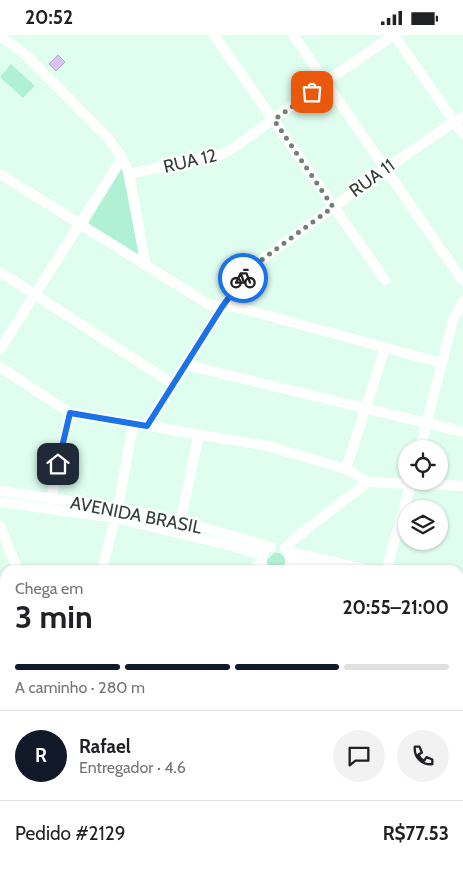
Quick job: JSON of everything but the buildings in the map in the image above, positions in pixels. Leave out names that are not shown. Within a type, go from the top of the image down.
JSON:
[{"type":"street","points":[[214,35],[385,280]]},
{"type":"street","points":[[293,35],[463,281]]},
{"type":"street","points":[[394,35],[459,119],[463,134]]},
{"type":"street","name":"RUA 12","points":[[129,174],[222,154],[232,149],[394,35]]},
{"type":"street","points":[[0,36],[25,54],[108,138],[122,158],[129,174],[146,266]]},
{"type":"street","name":"RUA 11","points":[[147,426],[222,307],[252,267],[385,169],[459,119]]},
{"type":"street","points":[[0,349],[122,158]]},
{"type":"street","points":[[0,174],[208,304],[236,307],[442,363]]},
{"type":"street","points":[[0,272],[173,384]]},
{"type":"street","points":[[422,440],[453,321],[463,301]]},
{"type":"street","points":[[346,469],[385,348]]},
{"type":"street","points":[[186,365],[463,432]]},
{"type":"street","points":[[0,367],[70,413],[268,446],[346,469],[368,482],[398,482]]},
{"type":"street","points":[[51,499],[70,413]]},
{"type":"street","points":[[103,565],[116,513],[133,424]]},
{"type":"street","points":[[177,534],[199,435]]},
{"type":"street","points":[[288,558],[294,539],[368,482]]},
{"type":"street","points":[[448,485],[463,486]]},
{"type":"street","points":[[387,565],[410,490]]},
{"type":"street","name":"AVENIDA BRASIL","points":[[0,491],[51,499],[116,513],[177,534],[236,547],[263,563]]},
{"type":"street","name":"AVENIDA BRASIL","points":[[0,502],[116,513],[181,522],[271,547],[276,546],[288,558]]},
{"type":"street","points":[[0,526],[16,565]]},
{"type":"street","points":[[263,563],[266,550],[271,547]]},
{"type":"street","points":[[288,558],[311,565]]},
{"type":"street","points":[[288,558],[335,565]]},
{"type":"green space","points":[[11,64],[35,86],[23,98],[0,77]]},
{"type":"green space","points":[[122,168],[139,256],[88,224]]},
{"type":"green space","points":[[276,553],[282,555],[287,563],[286,565],[267,565],[266,561]]},
{"type":"way so far","points":[[243,278],[252,267],[333,207],[274,120],[312,92]]},
{"type":"route","points":[[58,464],[70,413],[147,426],[222,307],[243,278]]}]
